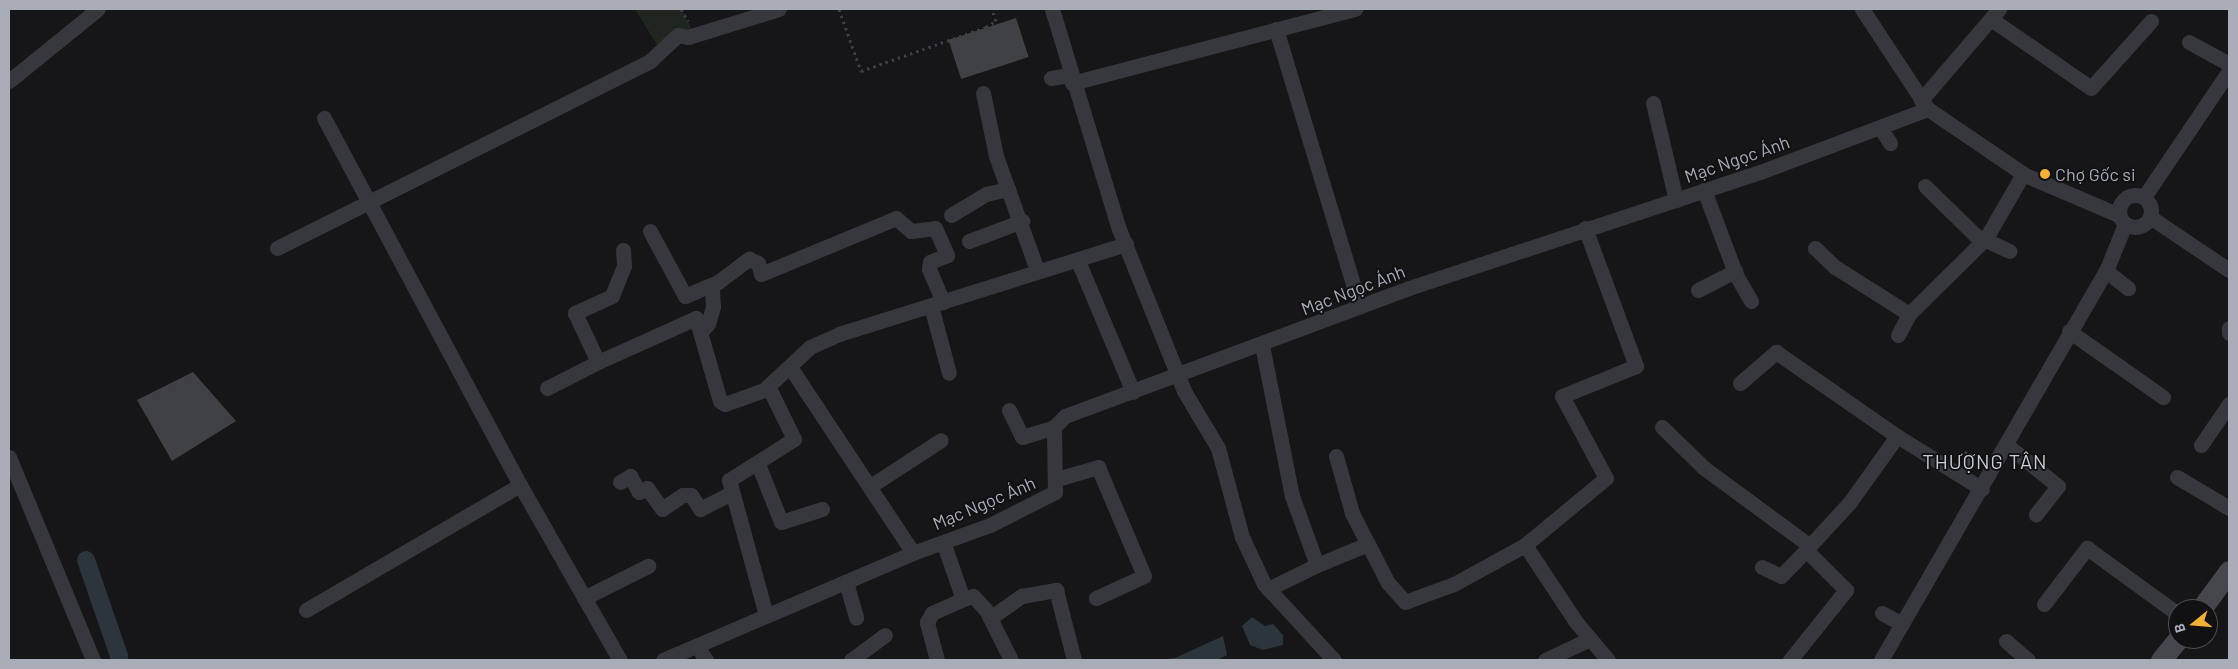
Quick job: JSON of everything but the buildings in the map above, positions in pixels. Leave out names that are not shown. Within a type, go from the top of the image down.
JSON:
[{"type":"street","points":[[9,81],[98,9]]},
{"type":"street","points":[[277,248],[650,61],[678,34],[688,37],[779,9]]},
{"type":"street","points":[[1052,9],[1071,79],[1126,244],[1178,376],[1218,448],[1242,537],[1268,589],[1334,660]]},
{"type":"street","points":[[1051,78],[1071,79],[1355,9]]},
{"type":"street","points":[[1862,9],[1924,105],[2023,174],[2139,227],[2150,217],[2151,206],[2144,197]]},
{"type":"street","points":[[1924,105],[1995,14],[2091,88],[2151,21]]},
{"type":"street","points":[[1276,29],[1360,307]]},
{"type":"street","points":[[2190,42],[2229,64]]},
{"type":"street","points":[[2144,197],[2229,71]]},
{"type":"street","points":[[983,93],[1008,189],[1022,221],[1037,270]]},
{"type":"street","points":[[1653,103],[1676,200]]},
{"type":"street","name":"Mạc Ngọc Ánh","points":[[663,660],[913,553],[943,542],[1053,493],[1057,479],[1054,427],[1065,416],[1178,376],[1360,307],[1585,228],[1676,200],[1882,129],[1924,105]]},
{"type":"street","points":[[324,118],[520,485],[620,660]]},
{"type":"street","points":[[1882,129],[1890,143]]},
{"type":"street","points":[[1898,335],[1909,314],[1986,238],[2023,174]]},
{"type":"street","points":[[1925,186],[1959,222],[1975,235],[1986,238],[2010,251]]},
{"type":"street","points":[[951,215],[980,202],[986,194],[1008,189]]},
{"type":"street","points":[[1704,190],[1735,271],[1751,301]]},
{"type":"street","points":[[1887,657],[1957,518],[1982,489],[2008,446],[2069,331],[2106,272],[2122,220],[2126,197],[2144,197]]},
{"type":"street","points":[[2150,217],[2229,270]]},
{"type":"street","points":[[650,230],[685,296],[712,285],[749,259],[758,264],[761,274],[882,227],[896,218],[911,231],[935,228],[947,255],[930,262],[928,269],[937,304],[949,373]]},
{"type":"street","points":[[969,241],[1022,221]]},
{"type":"street","points":[[1336,456],[1352,514],[1388,583],[1405,602],[1454,584],[1525,545],[1606,478],[1562,396],[1636,366],[1585,228]]},
{"type":"street","points":[[547,388],[689,318],[696,318],[720,401],[726,404],[768,386],[817,344],[1037,270],[1078,261],[1126,244]]},
{"type":"street","points":[[1815,248],[1835,267],[1909,314]]},
{"type":"street","points":[[598,362],[575,313],[612,296],[624,266],[623,250]]},
{"type":"street","points":[[1078,261],[1133,392]]},
{"type":"street","points":[[1698,290],[1735,271]]},
{"type":"street","points":[[2106,272],[2128,288]]},
{"type":"street","points":[[700,332],[708,324],[713,307],[712,285]]},
{"type":"street","points":[[2229,328],[2229,333]]},
{"type":"street","points":[[2069,331],[2163,397]]},
{"type":"street","points":[[1262,344],[1292,496],[1317,564]]},
{"type":"street","points":[[1740,383],[1776,352],[1897,436],[1982,489]]},
{"type":"street","points":[[790,366],[872,485],[913,553]]},
{"type":"street","points":[[766,615],[731,493],[729,480],[758,464],[794,439],[768,386]]},
{"type":"street","points":[[2201,445],[2229,404]]},
{"type":"street","points":[[1009,410],[1022,437],[1054,427]]},
{"type":"street","points":[[1662,427],[1704,468],[1807,547],[1846,590],[1790,660]]},
{"type":"street","points":[[1762,567],[1781,576],[1845,508],[1897,436]]},
{"type":"street","points":[[872,485],[941,440]]},
{"type":"street","points":[[2008,446],[2058,486],[2036,514]]},
{"type":"street","points":[[9,457],[94,660]]},
{"type":"street","points":[[758,464],[782,522],[822,509]]},
{"type":"street","points":[[1057,479],[1098,467],[1144,576],[1096,598]]},
{"type":"street","points":[[620,482],[630,476],[638,492],[647,488],[662,509],[683,495],[692,495],[700,509],[731,493]]},
{"type":"street","points":[[2177,477],[2229,508]]},
{"type":"street","points":[[306,610],[520,485]]},
{"type":"street","points":[[943,542],[963,599]]},
{"type":"street","points":[[1268,589],[1317,564],[1368,544]]},
{"type":"street","points":[[1525,545],[1590,639],[1608,660]]},
{"type":"street","points":[[2044,604],[2087,548],[2168,607]]},
{"type":"street","points":[[584,598],[648,566]]},
{"type":"street","points":[[2208,599],[2229,570]]},
{"type":"street","points":[[846,582],[856,618]]},
{"type":"street","points":[[990,618],[1022,596],[1056,590],[1074,660]]},
{"type":"street","points":[[937,660],[927,622],[932,613],[973,596],[990,618],[1011,660]]},
{"type":"street","points":[[1882,613],[1902,624]]},
{"type":"street","points":[[851,660],[885,635]]},
{"type":"street","points":[[1546,660],[1590,639]]},
{"type":"street","points":[[2006,641],[2028,660]]},
{"type":"street","points":[[697,646],[706,660]]},
{"type":"street","points":[[2161,660],[2170,649]]},
{"type":"path","points":[[839,9],[862,71],[986,27],[996,21],[992,9]]},
{"type":"shaded area","points":[[635,9],[681,9],[695,35],[660,50]]},
{"type":"shaded area","points":[[1252,617],[1265,626],[1273,624],[1283,635],[1283,645],[1263,650],[1250,645],[1242,626]]},
{"type":"shaded area","points":[[1223,636],[1227,655],[1217,660],[1160,660],[1175,658]]},
{"type":"waterway","points":[[86,560],[119,656]]},
{"type":"place","name":"Chợ Gốc si","points":[[2045,174]]},
{"type":"district","name":"THƯỢNG TÂN","points":[[1985,461]]}]
